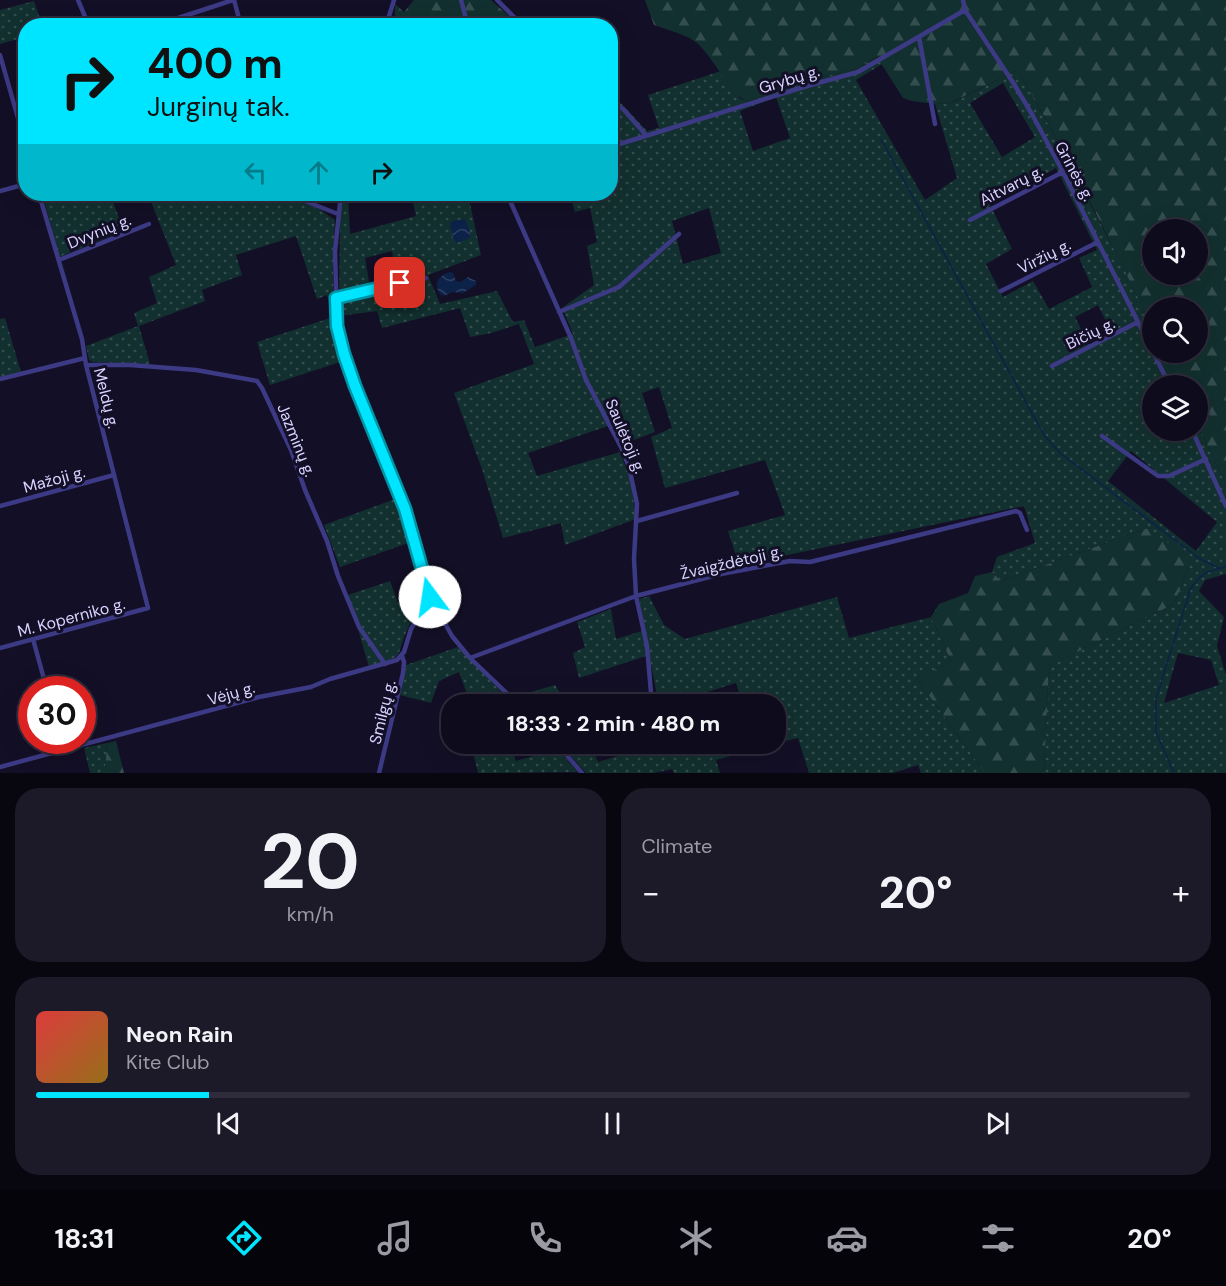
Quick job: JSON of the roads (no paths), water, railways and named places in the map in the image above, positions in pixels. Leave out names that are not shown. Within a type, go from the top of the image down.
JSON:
[{"type":"street","points":[[78,0],[86,18]]},
{"type":"street","points":[[178,18],[234,0],[239,18]]},
{"type":"street","points":[[388,18],[394,0]]},
{"type":"street","points":[[461,0],[466,18]]},
{"type":"street","points":[[497,0],[515,18]]},
{"type":"street","points":[[963,0],[964,10]]},
{"type":"street","name":"Grybų g.","points":[[618,144],[858,72],[964,10]]},
{"type":"street","name":"Grinės g.","points":[[964,10],[1014,84],[1063,172],[1142,330]]},
{"type":"street","points":[[919,37],[935,124]]},
{"type":"street","points":[[0,56],[18,118]]},
{"type":"street","points":[[618,106],[646,135]]},
{"type":"street","name":"Aitvarų g.","points":[[970,220],[1063,172]]},
{"type":"street","points":[[0,191],[18,186]]},
{"type":"street","name":"Meldų g.","points":[[41,201],[82,339],[86,365],[148,608]]},
{"type":"street","points":[[305,201],[338,214]]},
{"type":"street","points":[[340,201],[335,251],[336,298],[337,326],[344,354],[405,509],[430,597],[452,636],[470,658],[508,694]]},
{"type":"street","name":"Saulėtoji g.","points":[[510,201],[586,380],[629,467],[635,491],[637,521],[634,559],[636,596],[647,646],[651,694]]},
{"type":"street","name":"Dvynių g.","points":[[58,260],[149,224]]},
{"type":"street","points":[[559,312],[619,287],[679,234]]},
{"type":"street","name":"Viržių g.","points":[[1001,291],[1098,242]]},
{"type":"street","points":[[336,298],[426,278]]},
{"type":"street","name":"Bičių g.","points":[[1052,366],[1138,322]]},
{"type":"street","points":[[0,379],[85,358]]},
{"type":"street","name":"Jazminų g.","points":[[86,365],[130,365],[196,370],[257,381],[291,450],[304,490],[327,541],[338,576],[359,627],[385,664]]},
{"type":"street","points":[[1102,436],[1158,476],[1169,476],[1206,459]]},
{"type":"street","points":[[1197,441],[1226,506]]},
{"type":"street","name":"Mažoji g.","points":[[0,506],[114,475]]},
{"type":"street","points":[[637,521],[737,493]]},
{"type":"street","name":"Žvaigždėtoji g.","points":[[470,658],[636,596],[721,574],[790,561],[810,561],[1016,511],[1020,513],[1027,530]]},
{"type":"street","points":[[402,656],[411,629],[430,597]]},
{"type":"street","name":"M. Koperniko g.","points":[[0,648],[148,608]]},
{"type":"street","points":[[33,639],[43,676]]},
{"type":"street","name":"Vėjų g.","points":[[96,740],[259,697],[311,687],[397,660],[402,656]]},
{"type":"street","name":"Smilgų g.","points":[[379,773],[403,674],[402,656]]},
{"type":"street","name":"Vėjų g.","points":[[0,767],[45,754]]},
{"type":"street","points":[[566,754],[582,773]]},
{"type":"water","points":[[465,219],[470,238],[457,243],[453,238],[450,224],[453,221]]},
{"type":"water","points":[[450,272],[453,273],[456,281],[460,282],[468,277],[476,281],[476,285],[463,293],[453,292],[444,296],[440,294],[437,286],[438,280]]},
{"type":"waterway","points":[[881,139],[1044,435],[1060,453],[1200,559],[1219,568]]},
{"type":"waterway","points":[[1174,773],[1156,732],[1156,699],[1190,590],[1205,574],[1226,567]]}]
